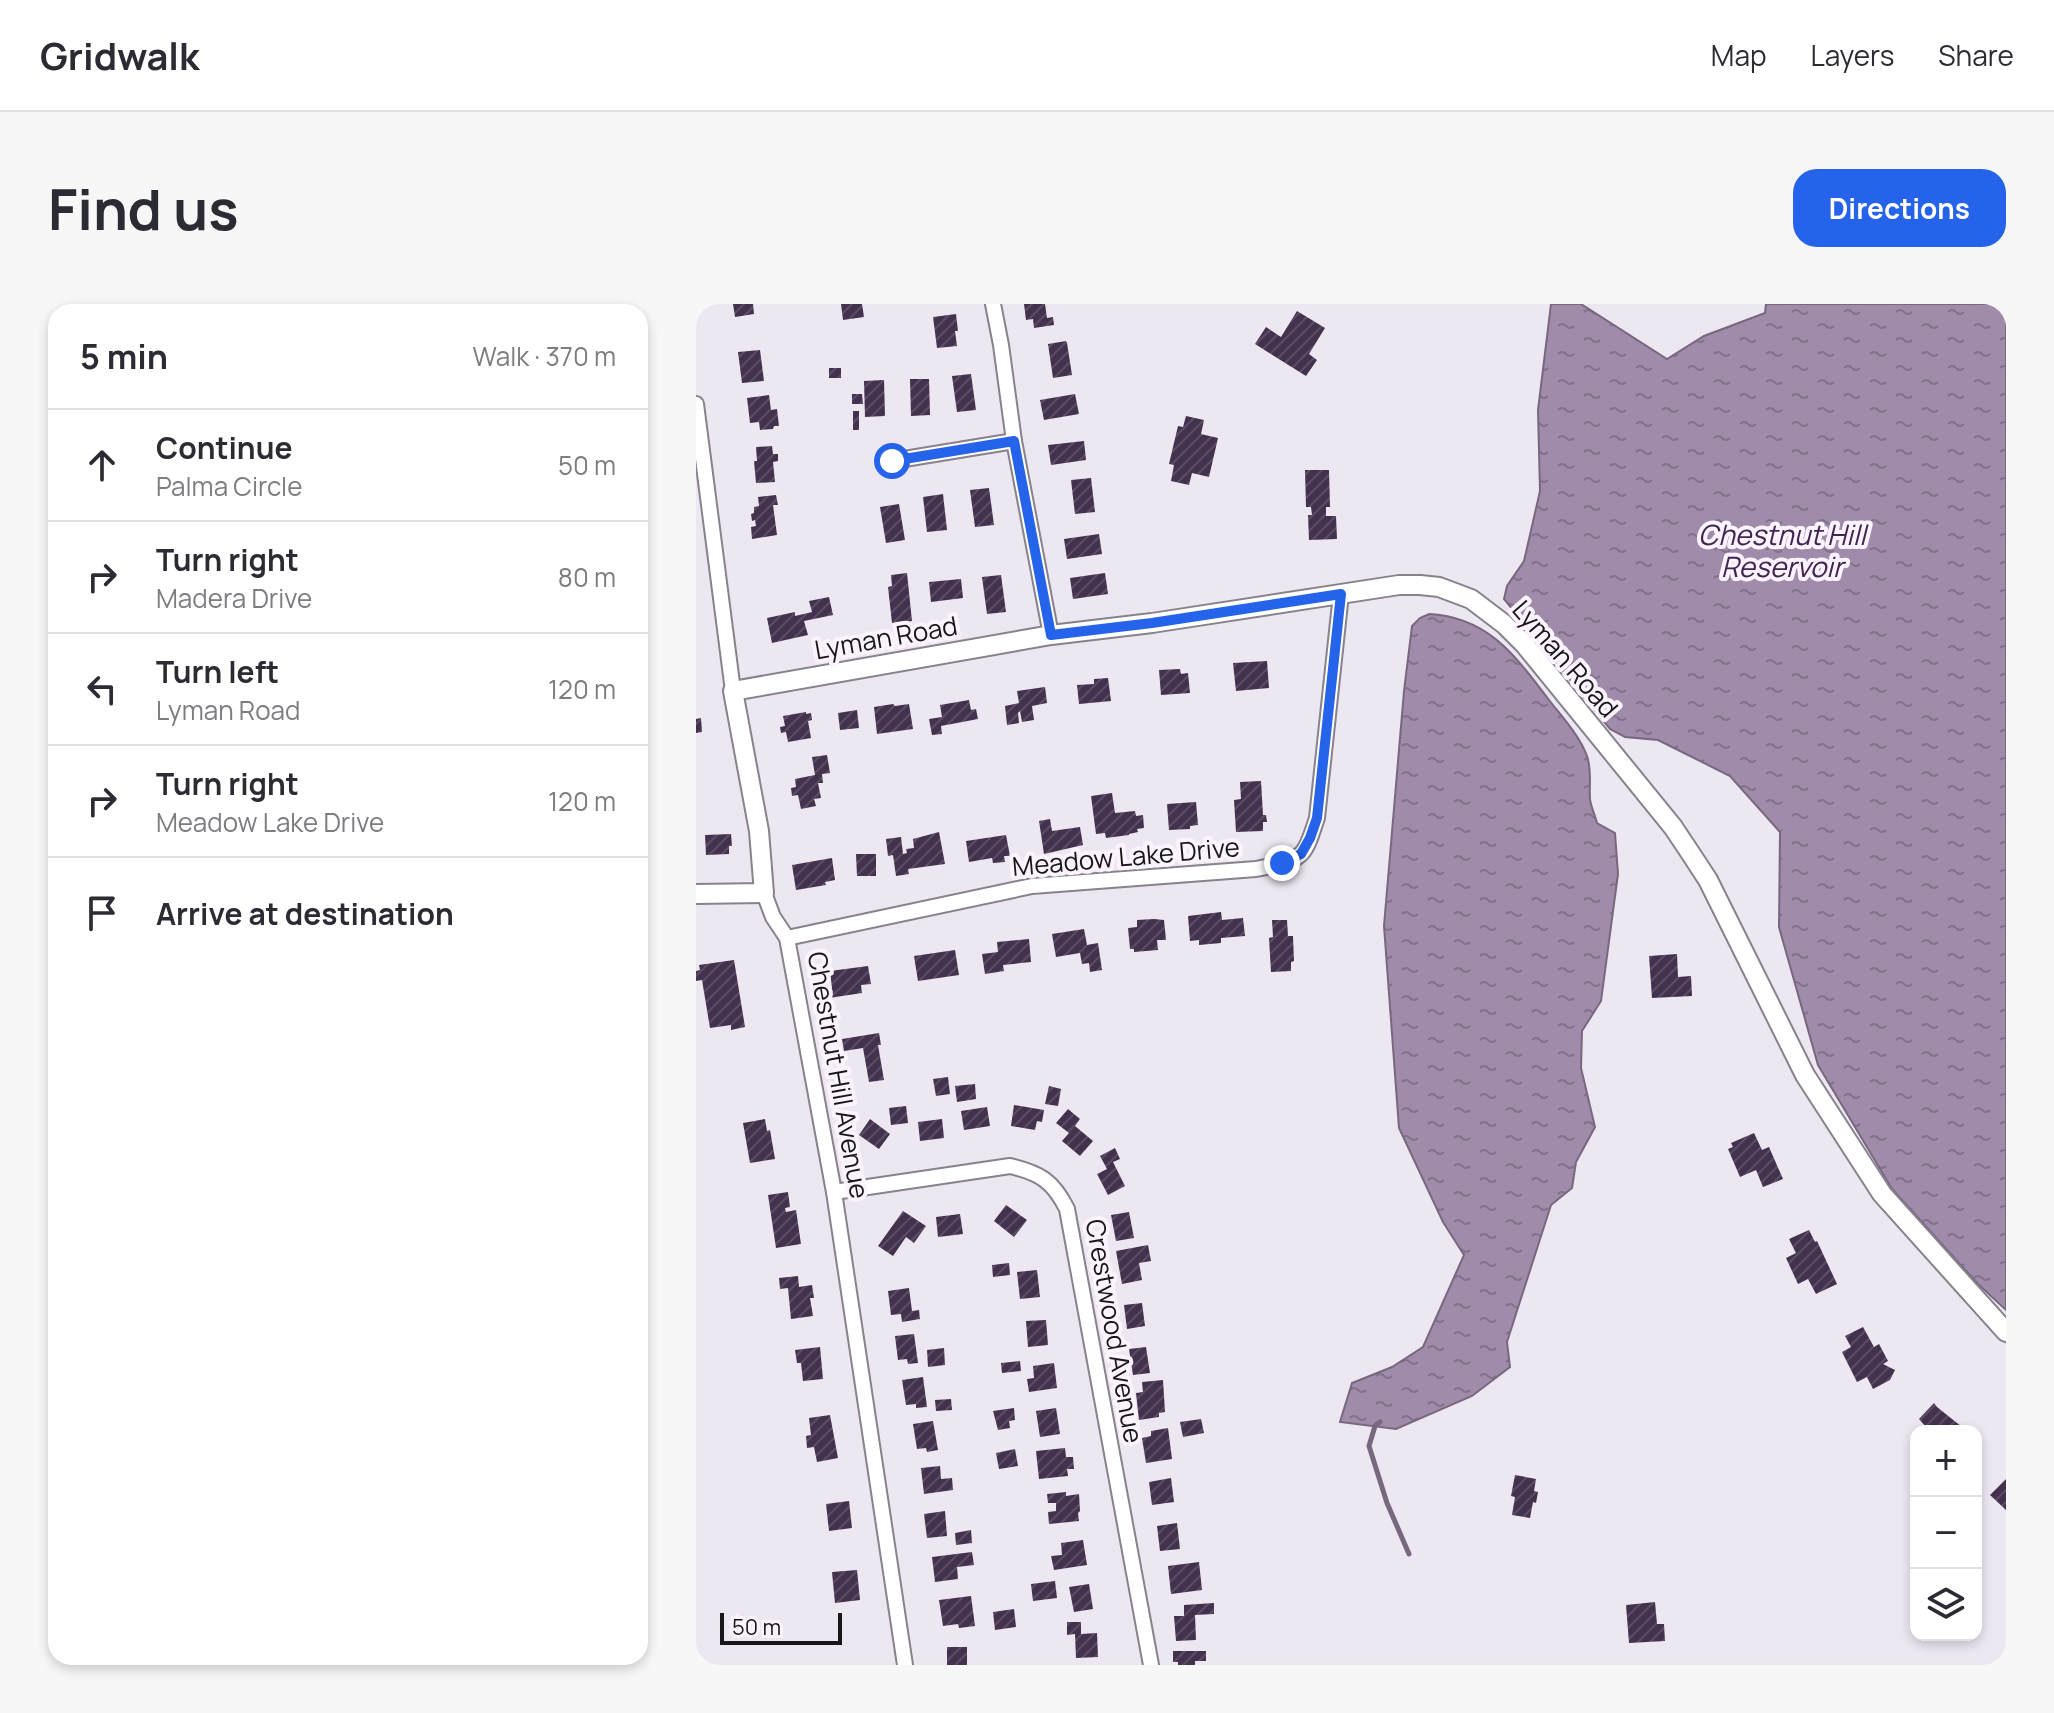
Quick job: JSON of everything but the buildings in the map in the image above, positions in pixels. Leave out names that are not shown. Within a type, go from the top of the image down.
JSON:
[{"type":"street","points":[[993,304],[1014,441],[1051,635]]},
{"type":"street","name":"Chestnut Hill Avenue","points":[[696,404],[733,691],[759,831],[764,893],[773,917],[787,938],[834,1192],[905,1665]]},
{"type":"street","points":[[892,461],[1014,441]]},
{"type":"street","name":"Lyman Road","points":[[733,691],[1051,635],[1152,623],[1399,585],[1439,587],[1471,599],[1489,611],[1525,645],[1673,827],[1708,880],[1805,1075],[1882,1194],[2006,1332]]},
{"type":"street","name":"Meadow Lake Drive","points":[[787,938],[1032,886],[1256,869],[1282,863],[1301,854],[1317,818],[1341,594]]},
{"type":"street","points":[[696,894],[764,893]]},
{"type":"street","name":"Crestwood Avenue","points":[[834,1192],[1010,1166],[1044,1178],[1058,1192],[1067,1209],[1151,1665]]},
{"type":"water","name":"Chestnut Hill Reservoir","points":[[1551,304],[1581,304],[1667,359],[1704,336],[1765,313],[1766,304],[2006,304],[2006,1310],[1978,1284],[1892,1189],[1818,1065],[1779,927],[1780,832],[1730,776],[1658,740],[1625,737],[1610,729],[1504,599],[1507,586],[1524,561],[1540,491],[1538,410]]},
{"type":"water","points":[[1429,614],[1468,623],[1499,642],[1525,669],[1570,727],[1589,761],[1590,799],[1597,823],[1615,833],[1618,874],[1601,1001],[1582,1031],[1581,1068],[1595,1127],[1576,1162],[1572,1188],[1551,1205],[1507,1342],[1510,1367],[1472,1396],[1396,1429],[1340,1422],[1352,1383],[1392,1367],[1423,1347],[1464,1255],[1443,1222],[1399,1128],[1384,926],[1412,626]]},
{"type":"waterway","points":[[1380,1422],[1375,1426],[1369,1446],[1387,1503],[1409,1554]]},
{"type":"route","points":[[892,461],[1014,441],[1051,635],[1341,594],[1317,818],[1301,854],[1282,863]]}]
